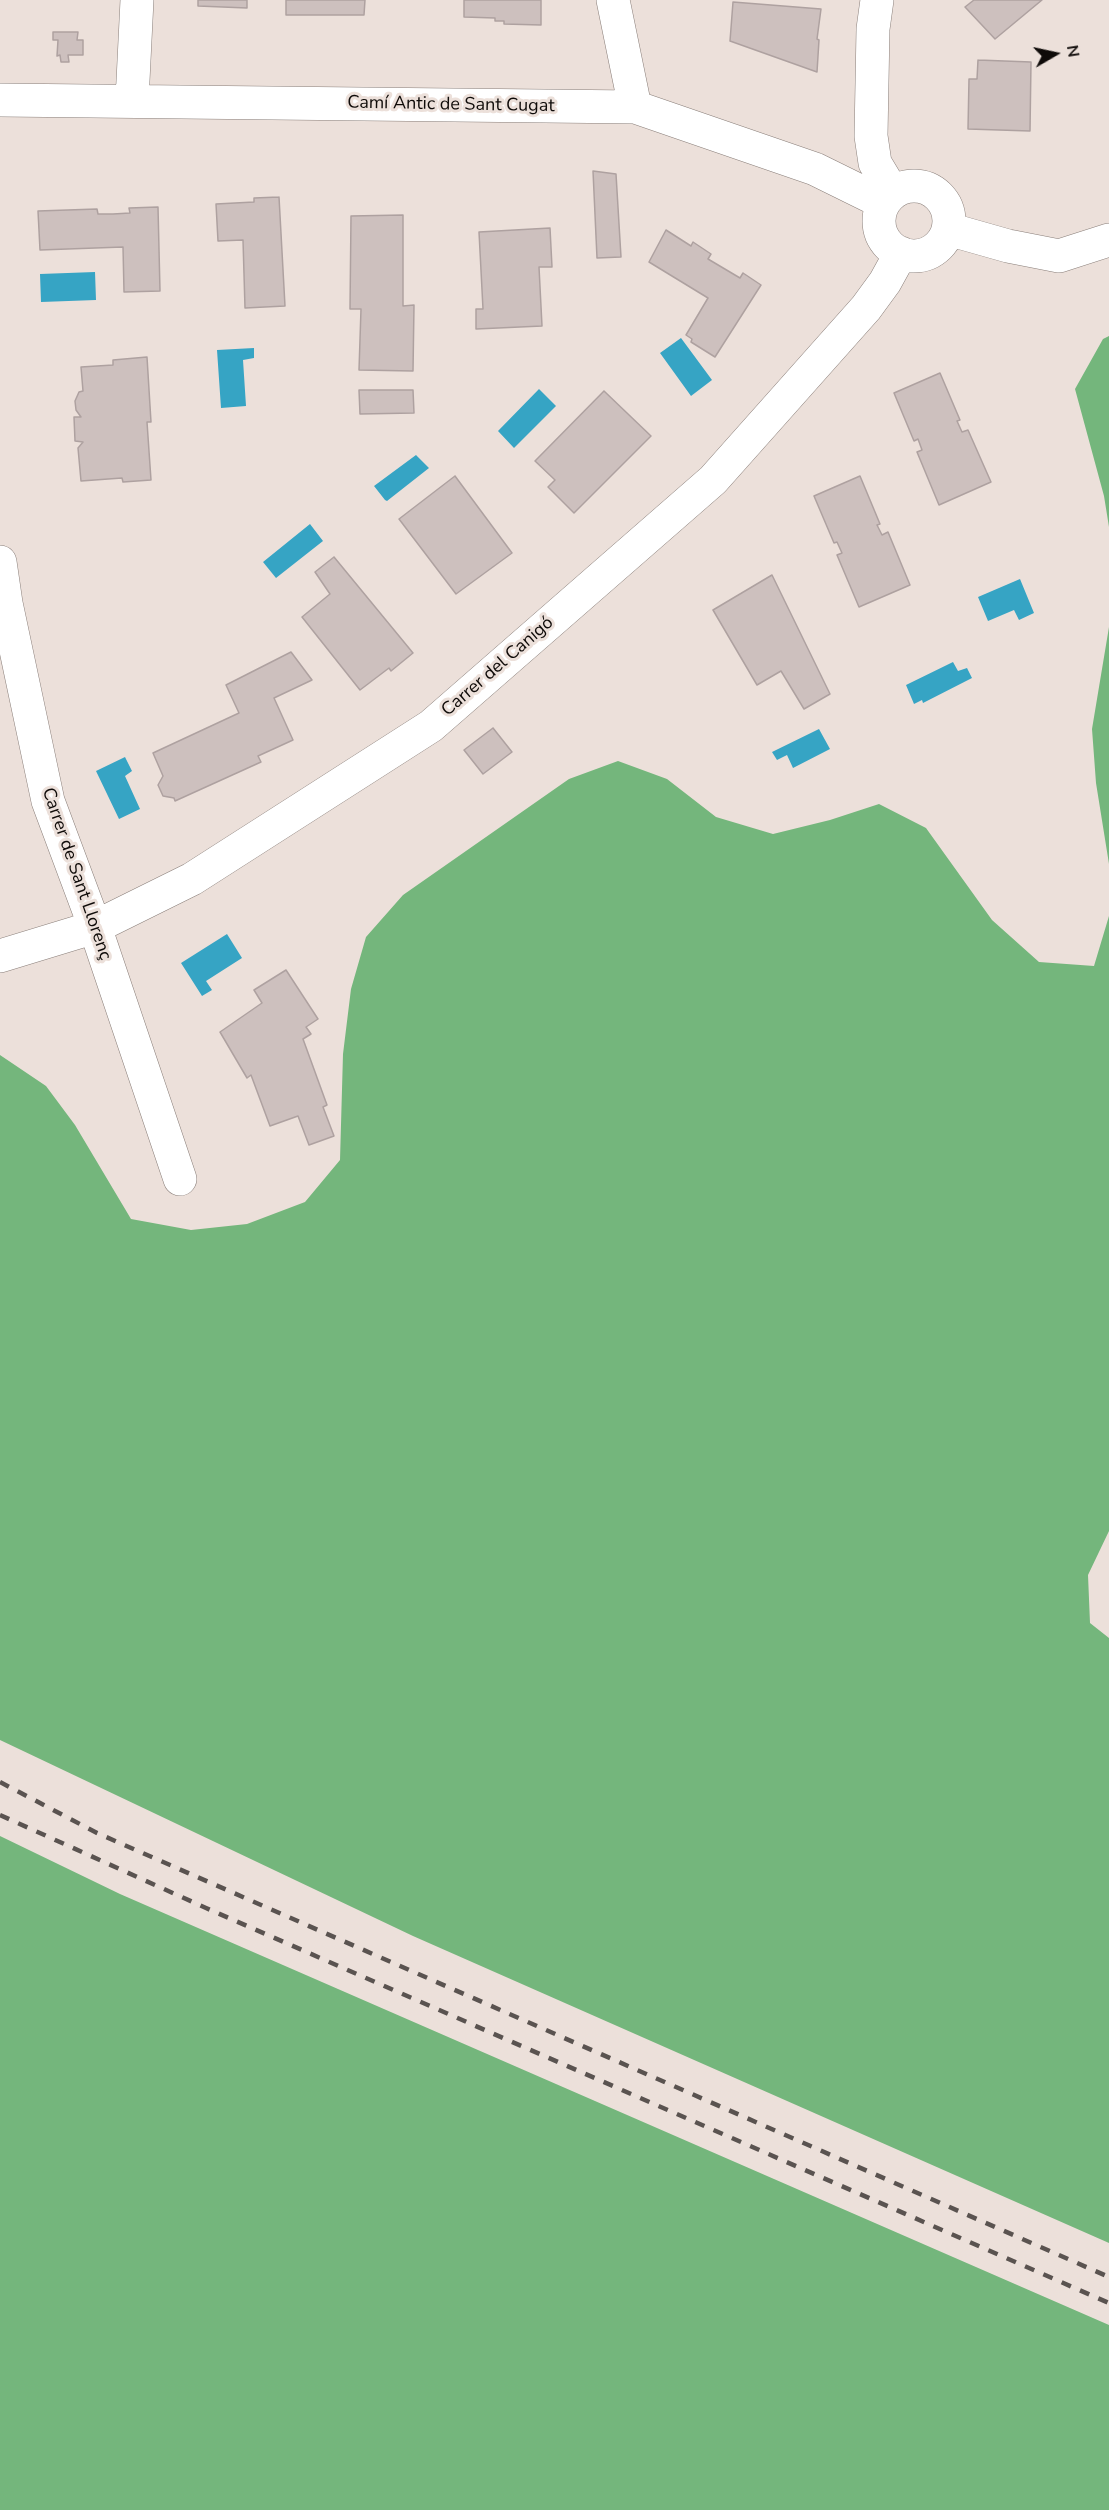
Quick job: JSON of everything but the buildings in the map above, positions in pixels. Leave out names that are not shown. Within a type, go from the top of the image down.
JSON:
[{"type":"street","points":[[132,101],[137,0]]},
{"type":"street","points":[[613,0],[635,107]]},
{"type":"street","points":[[877,0],[873,28],[870,136],[875,164],[888,198]]},
{"type":"street","name":"Camí Antic de Sant Cugat","points":[[0,98],[635,107],[815,169],[888,198]]},
{"type":"street","points":[[918,185],[936,193],[947,209],[948,229],[942,242],[933,250],[914,256],[901,253],[890,246],[882,235],[879,222],[888,198],[905,186],[918,185]]},
{"type":"street","points":[[948,229],[1008,246],[1059,256],[1109,240]]},
{"type":"street","name":"Carrer del Canigó","points":[[0,956],[95,927],[192,879],[431,726],[713,480],[866,308],[885,282],[901,253]]},
{"type":"street","name":"Carrer de Sant Llorenç","points":[[0,562],[6,603],[48,801],[95,927],[180,1179]]},
{"type":"green space","points":[[1109,336],[1109,527],[1104,496],[1075,389],[1103,339]]},
{"type":"green space","points":[[1109,627],[1109,864],[1096,783],[1092,729]]},
{"type":"green space","points":[[618,761],[667,779],[716,817],[773,834],[830,820],[879,804],[926,828],[992,920],[1039,962],[1094,966],[1109,916],[1109,1531],[1088,1575],[1090,1623],[1109,1638],[1109,2243],[413,1936],[0,1740],[0,1055],[46,1086],[75,1125],[131,1219],[191,1230],[247,1224],[305,1202],[340,1160],[343,1054],[351,989],[366,937],[403,895],[569,779]]},
{"type":"green space","points":[[0,1836],[120,1894],[1109,2325],[1109,2510],[0,2510]]},
{"type":"water","points":[[95,272],[96,300],[41,302],[40,274]]},
{"type":"water","points":[[681,338],[712,380],[691,396],[660,353]]},
{"type":"water","points":[[254,348],[254,358],[243,360],[246,406],[221,408],[217,350]]},
{"type":"water","points":[[539,389],[556,406],[514,448],[498,431]]},
{"type":"water","points":[[416,455],[429,468],[387,501],[385,500],[374,486]]},
{"type":"water","points":[[310,524],[323,541],[276,578],[263,562]]},
{"type":"water","points":[[1020,579],[1034,613],[1019,620],[1014,610],[988,621],[978,597]]},
{"type":"water","points":[[953,662],[958,671],[967,668],[972,678],[923,703],[922,700],[914,704],[906,685]]},
{"type":"water","points":[[819,729],[830,749],[793,768],[787,755],[777,760],[772,752]]},
{"type":"water","points":[[125,757],[132,771],[125,776],[140,809],[119,819],[96,771]]},
{"type":"water","points":[[227,934],[242,958],[206,981],[212,990],[202,996],[181,963]]},
{"type":"railway","points":[[0,1782],[97,1833],[1109,2277]]},
{"type":"railway","points":[[0,1815],[206,1908],[1109,2303]]}]
